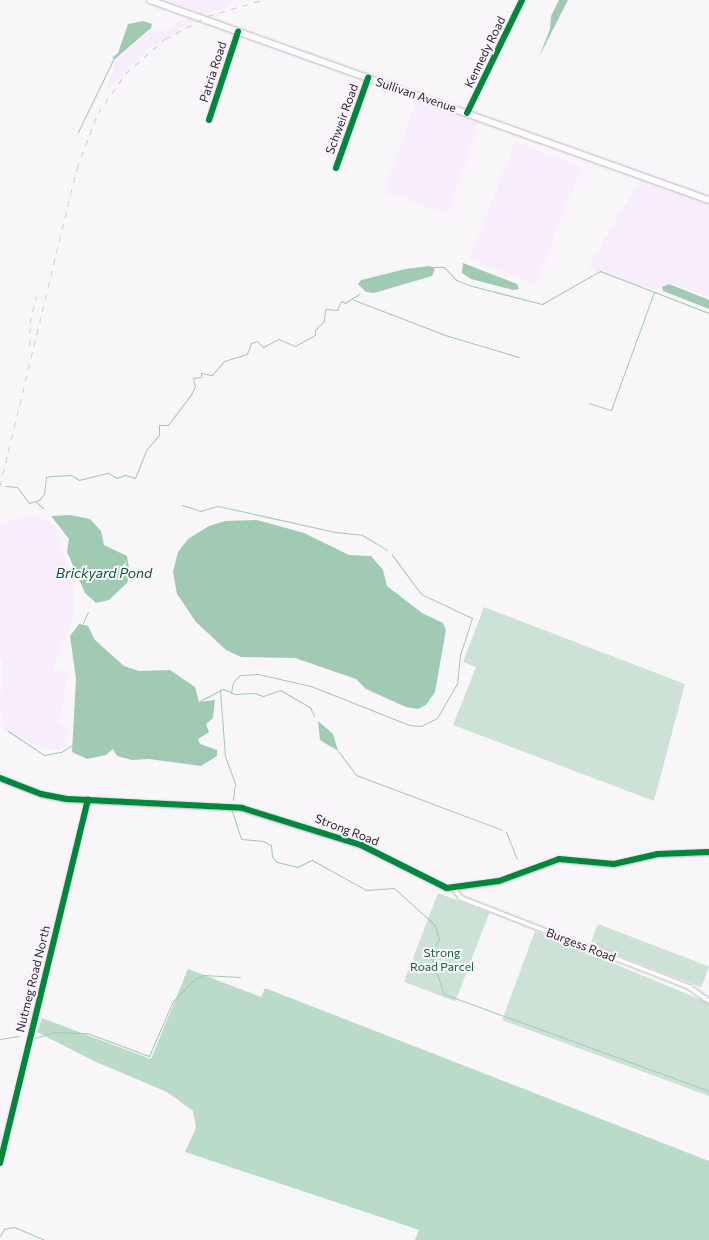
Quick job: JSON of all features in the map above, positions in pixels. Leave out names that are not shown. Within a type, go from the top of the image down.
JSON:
[{"type":"main road","name":"Sullivan Avenue","points":[[150,0],[709,200]]},
{"type":"street","name":"Kennedy Road","points":[[467,113],[522,0]]},
{"type":"street","name":"Patria Road","points":[[209,120],[238,32]]},
{"type":"street","name":"Schweir Road","points":[[336,168],[368,78]]},
{"type":"street","name":"Strong Road","points":[[0,778],[51,796],[88,800],[242,808],[361,845],[438,885],[454,888],[499,881],[559,859],[614,864],[658,854],[709,852]]},
{"type":"street","name":"Nutmeg Road North","points":[[0,1163],[88,800]]},
{"type":"street","name":"Burgess Road","points":[[454,888],[461,898],[688,987],[709,1000]]},
{"type":"shaded area","points":[[167,0],[233,0],[229,7],[205,14]]},
{"type":"shaded area","points":[[187,17],[196,20],[146,50],[109,89],[107,87],[116,59],[150,31],[164,31]]},
{"type":"shaded area","points":[[416,100],[479,122],[448,214],[384,192]]},
{"type":"shaded area","points":[[515,141],[581,166],[536,285],[469,260]]},
{"type":"shaded area","points":[[640,180],[709,204],[709,297],[670,283],[655,290],[587,269]]},
{"type":"shaded area","points":[[35,514],[55,526],[74,584],[74,616],[53,669],[69,673],[58,724],[68,727],[64,747],[50,751],[4,731],[0,707],[3,660],[0,658],[0,524]]},
{"type":"shaded area","points":[[188,969],[261,997],[265,988],[709,1161],[709,1240],[415,1240],[419,1230],[185,1152],[196,1128],[193,1111],[167,1092],[96,1062],[37,1032],[42,1018],[151,1059]]},
{"type":"green space","points":[[484,607],[685,684],[654,801],[453,725],[476,667],[463,662]]},
{"type":"green space","name":"Strong Road Parcel","points":[[438,893],[489,913],[455,1001],[404,982]]},
{"type":"green space","points":[[598,924],[709,967],[701,987],[590,945]]},
{"type":"green space","points":[[535,931],[709,1003],[709,1096],[502,1020]]},
{"type":"water","points":[[559,0],[568,0],[539,57],[550,29],[551,16]]},
{"type":"water","points":[[143,21],[152,24],[151,28],[115,59],[112,58],[118,53],[128,24]]},
{"type":"water","points":[[463,263],[517,284],[519,289],[513,290],[471,279],[462,273]]},
{"type":"water","points":[[430,266],[435,269],[432,276],[374,293],[366,292],[358,284],[361,280],[405,269]]},
{"type":"water","points":[[669,284],[709,300],[709,309],[663,291],[662,287]]},
{"type":"water","name":"Brickyard Pond","points":[[70,515],[90,519],[101,531],[104,545],[127,556],[130,574],[127,583],[109,600],[96,603],[85,593],[67,552],[69,539],[51,516]]},
{"type":"water","points":[[257,520],[304,533],[349,555],[371,556],[383,570],[387,586],[422,613],[443,623],[446,630],[435,692],[426,705],[418,709],[406,707],[366,689],[356,679],[295,658],[241,657],[226,650],[196,622],[177,594],[173,572],[178,552],[188,539],[209,526],[225,521]]},
{"type":"water","points":[[79,624],[88,626],[95,640],[124,666],[139,671],[170,670],[195,687],[199,702],[215,700],[213,718],[206,724],[209,732],[198,739],[200,744],[217,750],[217,756],[201,766],[149,759],[132,760],[117,756],[113,749],[106,755],[87,759],[72,752],[76,679],[70,636]]},
{"type":"water","points":[[318,721],[333,734],[338,751],[320,740]]},
{"type":"waterway","points":[[78,132],[114,58]]},
{"type":"waterway","points":[[432,267],[444,267],[456,280],[472,286],[542,304],[600,271],[709,313]]},
{"type":"waterway","points":[[589,403],[611,410],[654,292]]},
{"type":"waterway","points":[[5,486],[17,487],[29,503],[39,500],[44,494],[46,477],[71,475],[79,480],[108,473],[117,478],[125,475],[135,478],[147,449],[159,435],[159,425],[168,425],[191,394],[195,387],[193,378],[201,377],[201,373],[212,375],[224,361],[247,354],[251,343],[257,341],[263,347],[279,339],[295,346],[315,335],[315,330],[324,321],[325,309],[337,310],[341,301],[345,303],[359,294]]},
{"type":"waterway","points":[[354,300],[445,335],[519,357]]},
{"type":"waterway","points":[[36,502],[43,508]]},
{"type":"waterway","points":[[182,505],[200,511],[218,506],[335,532],[362,535],[387,550]]},
{"type":"waterway","points":[[231,693],[233,682],[240,675],[258,674],[311,686],[409,725],[421,726],[437,718],[457,684],[460,655],[472,618],[421,594],[392,555]]},
{"type":"waterway","points":[[83,623],[88,612]]},
{"type":"waterway","points":[[200,701],[223,689],[235,694],[255,693],[263,696],[280,690],[310,707],[314,716]]},
{"type":"waterway","points":[[220,690],[225,756],[235,783],[233,800]]},
{"type":"waterway","points":[[8,731],[44,755],[61,752],[72,745]]},
{"type":"waterway","points":[[338,751],[356,775],[502,830]]},
{"type":"waterway","points":[[232,811],[241,839],[263,841],[271,845],[272,857],[277,862],[297,867],[312,860],[366,890],[394,888],[435,925],[439,939],[430,954],[444,994],[709,1091]]},
{"type":"waterway","points":[[506,832],[517,859]]},
{"type":"waterway","points":[[35,1038],[54,1032],[87,1033],[149,1056],[173,1001],[196,978],[203,975],[240,977]]},
{"type":"waterway","points":[[0,1039],[19,1036]]},
{"type":"waterway","points":[[0,1236],[4,1229],[14,1227],[45,1240]]},
{"type":"railway","points":[[0,486],[77,168],[98,113],[126,73],[165,39],[208,16],[262,0]]},
{"type":"railway","points":[[30,346],[30,323],[36,297]]},
{"type":"cycle path","points":[[467,113],[522,0]]},
{"type":"cycle path","points":[[209,120],[238,32]]},
{"type":"cycle path","points":[[336,168],[368,78]]},
{"type":"cycle path","points":[[0,778],[41,794],[67,799],[242,808],[361,845],[447,888],[499,881],[559,859],[614,864],[658,854],[709,852]]},
{"type":"cycle path","points":[[0,1163],[88,800]]}]
